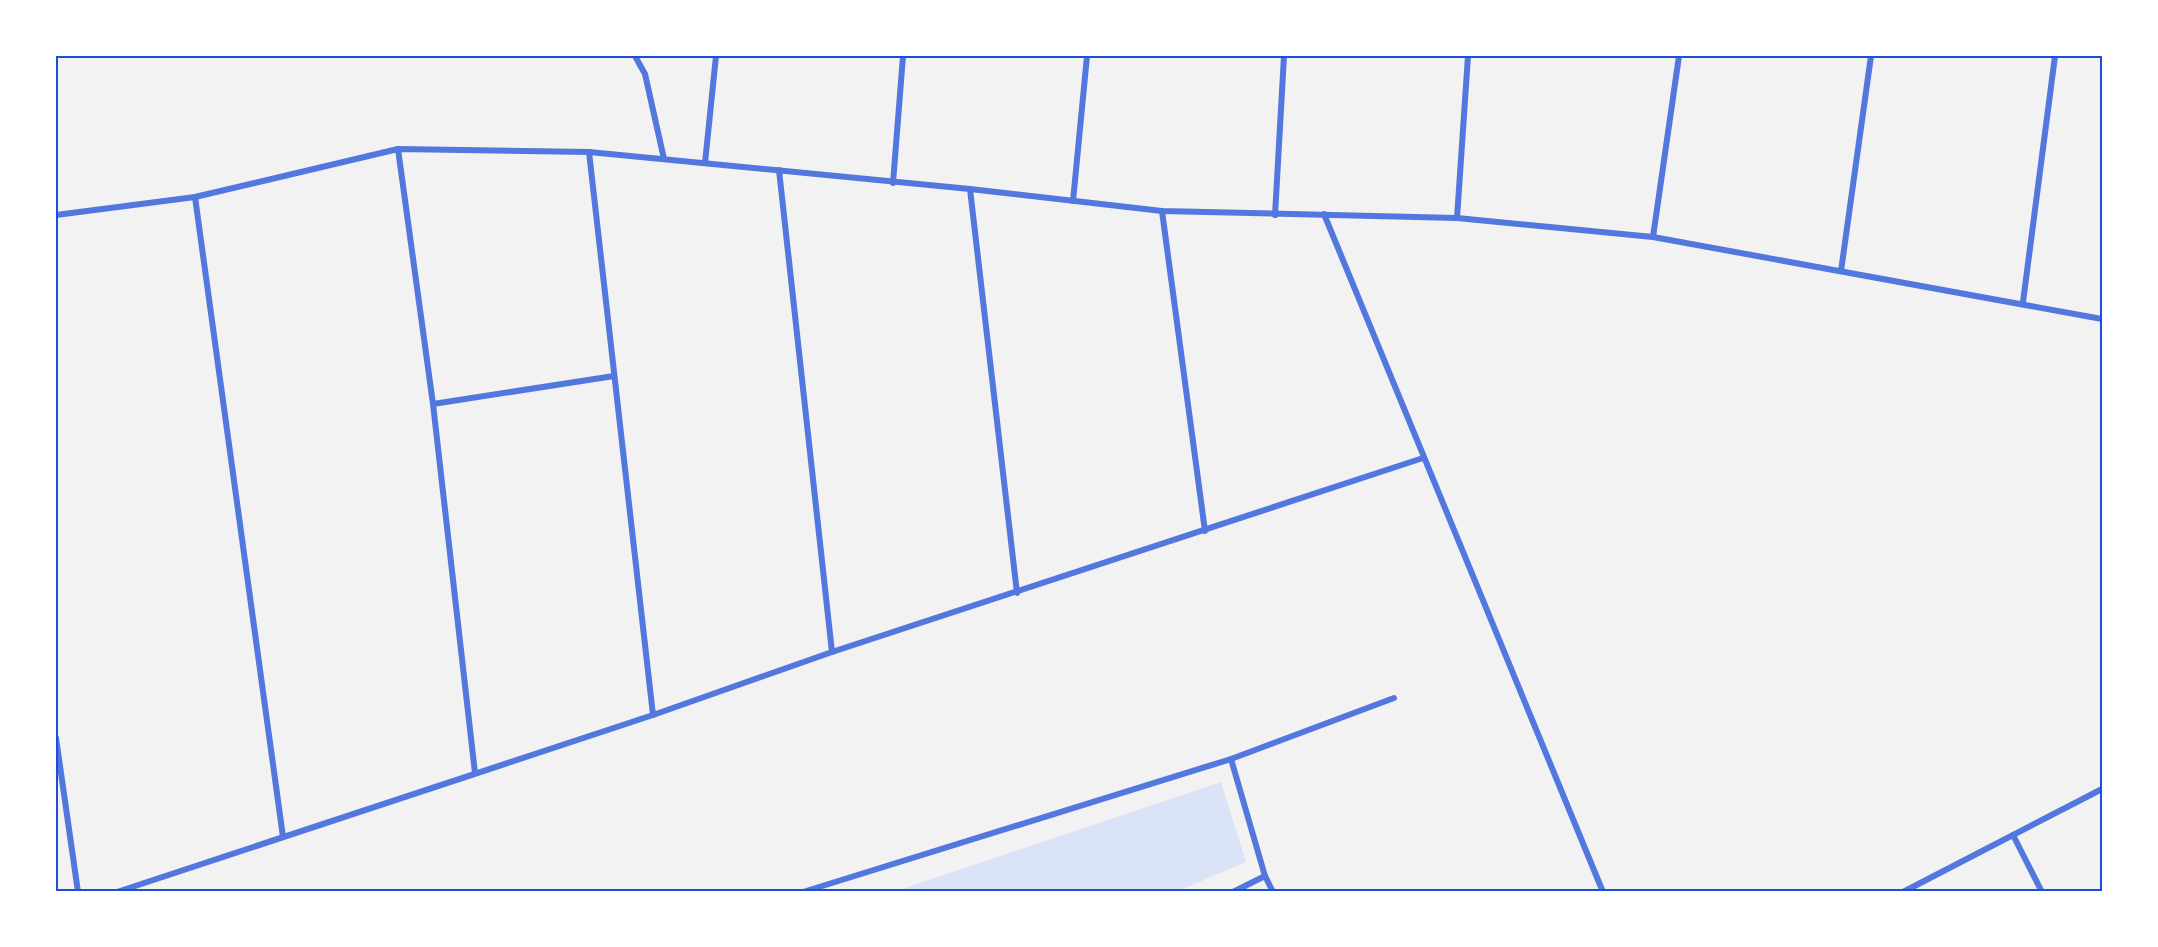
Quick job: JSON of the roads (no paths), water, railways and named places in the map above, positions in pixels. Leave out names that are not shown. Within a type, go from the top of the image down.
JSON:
[{"type":"street","points":[[635,56],[645,74],[664,159]]},
{"type":"street","points":[[705,163],[716,56]]},
{"type":"street","points":[[892,183],[903,56]]},
{"type":"street","points":[[1073,201],[1087,56]]},
{"type":"street","points":[[1275,215],[1284,56]]},
{"type":"street","points":[[1457,218],[1468,56]]},
{"type":"street","points":[[1653,237],[1679,56]]},
{"type":"street","points":[[1841,272],[1871,56]]},
{"type":"street","points":[[2023,302],[2055,56]]},
{"type":"street","points":[[56,215],[195,197],[398,149],[589,152],[970,189],[1162,211],[1457,218],[1653,237],[1841,272],[2023,302],[2103,319]]},
{"type":"street","points":[[398,149],[433,404],[475,773]]},
{"type":"street","points":[[589,152],[653,715]]},
{"type":"street","points":[[779,170],[832,652]]},
{"type":"street","points":[[970,189],[1017,593]]},
{"type":"street","points":[[195,197],[283,837]]},
{"type":"street","points":[[1162,211],[1205,531]]},
{"type":"street","points":[[1324,214],[1603,891]]},
{"type":"street","points":[[433,404],[614,376]]},
{"type":"street","points":[[117,891],[653,715],[832,652],[1423,458]]},
{"type":"street","points":[[803,891],[1231,759],[1394,698]]},
{"type":"street","points":[[56,738],[78,891]]},
{"type":"street","points":[[1231,759],[1265,876],[1273,891]]},
{"type":"street","points":[[1903,891],[2103,789]]},
{"type":"street","points":[[56,804],[64,802]]},
{"type":"street","points":[[2013,835],[2042,891]]},
{"type":"street","points":[[1233,891],[1265,876]]}]
